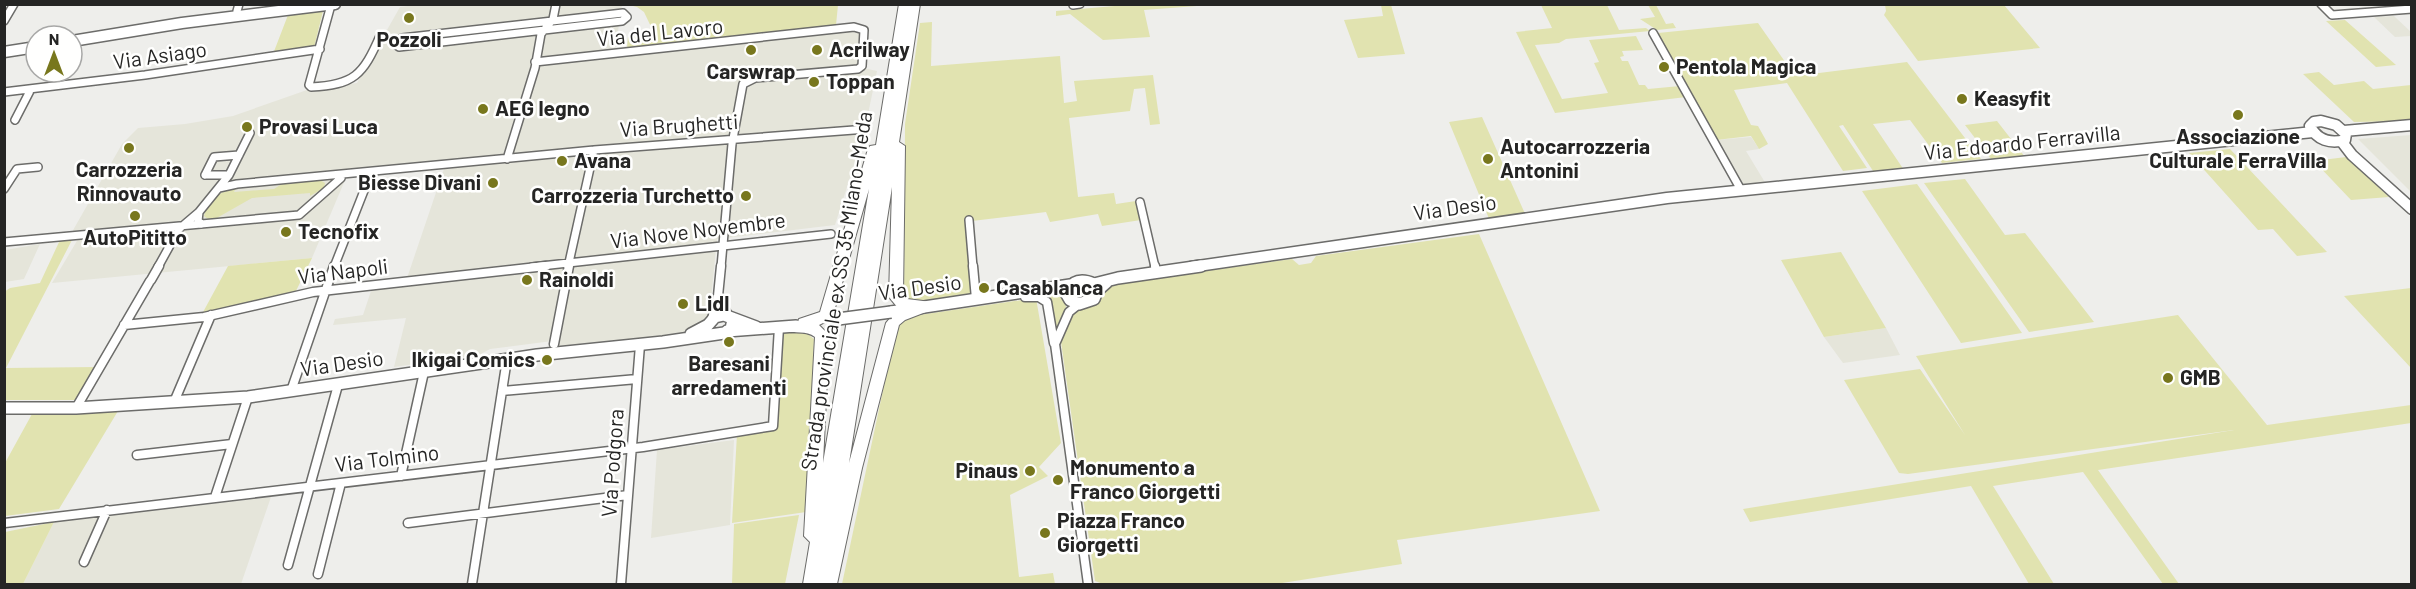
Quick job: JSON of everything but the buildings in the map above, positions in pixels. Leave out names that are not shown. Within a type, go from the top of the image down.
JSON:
[{"type":"highway","name":"Strada provinciale ex SS 35 Milano-Meda","points":[[811,585],[905,4]]},
{"type":"highway","name":"Strada provinciale ex SS 35 Milano-Meda","points":[[822,585],[915,4]]},
{"type":"highway","points":[[899,99],[897,297],[903,304],[926,306]]},
{"type":"highway","points":[[786,327],[817,321],[826,315],[876,140],[887,113]]},
{"type":"highway","points":[[830,585],[855,468],[893,323],[900,316],[926,306]]},
{"type":"highway","points":[[786,327],[812,327],[822,335],[812,535],[816,555]]},
{"type":"street","points":[[4,21],[14,4]]},
{"type":"street","points":[[507,159],[536,62],[543,30],[552,21],[556,4]]},
{"type":"street","points":[[1073,5],[1080,4]]},
{"type":"street","points":[[2321,4],[2332,15],[2412,9]]},
{"type":"street","points":[[2392,4],[2398,10]]},
{"type":"street","points":[[84,39],[182,23],[333,5],[310,87],[348,83],[359,76],[380,36]]},
{"type":"street","points":[[623,13],[627,17],[622,21],[399,47],[395,44],[402,38],[552,21],[623,13]]},
{"type":"street","name":"Via del Lavoro","points":[[536,62],[854,27],[864,30],[862,66],[854,70],[755,78],[745,82],[733,140]]},
{"type":"street","points":[[1653,33],[1741,190]]},
{"type":"street","points":[[4,52],[24,49]]},
{"type":"street","name":"Via Asiago","points":[[4,92],[145,75],[320,49]]},
{"type":"street","points":[[15,120],[31,89]]},
{"type":"street","name":"Via Edoardo Ferravilla","points":[[1807,183],[2313,132],[2311,124],[2321,121],[2331,123],[2344,131]]},
{"type":"street","points":[[2337,142],[2346,138],[2344,131],[2412,125]]},
{"type":"street","name":"Via Brughetti","points":[[219,188],[237,184],[351,175],[594,150],[867,129]]},
{"type":"street","points":[[2313,132],[2321,138],[2337,142],[2412,209]]},
{"type":"street","points":[[76,408],[181,227],[199,212],[227,178],[250,133]]},
{"type":"street","points":[[711,326],[718,296],[733,140]]},
{"type":"street","points":[[554,344],[594,150]]},
{"type":"street","name":"Via Brughetti","points":[[237,184],[227,178],[204,175],[214,157],[239,155]]},
{"type":"street","points":[[4,189],[17,169],[38,167]]},
{"type":"street","points":[[291,392],[325,290],[371,173]]},
{"type":"street","name":"Via Brughetti","points":[[4,242],[298,215],[312,206],[332,184],[351,175]]},
{"type":"street","points":[[325,177],[331,180],[332,184]]},
{"type":"street","name":"Via Desio","points":[[1079,304],[1094,299],[1095,288],[1110,280],[1156,272],[1561,213],[1807,183]]},
{"type":"street","points":[[1140,202],[1156,272]]},
{"type":"street","points":[[199,212],[198,221],[202,224]]},
{"type":"street","points":[[969,220],[977,299],[997,300],[1032,296],[1045,299],[1055,344],[1088,585]]},
{"type":"street","name":"Via Nove Novembre","points":[[569,264],[831,234]]},
{"type":"street","name":"Via Napoli","points":[[124,325],[211,315],[325,290],[569,264]]},
{"type":"street","points":[[1055,344],[1069,312],[1068,292],[1079,281],[1095,288]]},
{"type":"street","name":"Via Desio","points":[[4,408],[76,408],[248,397],[507,360],[683,339],[711,326],[727,332],[786,327],[1047,289],[1068,292]]},
{"type":"street","points":[[1068,292],[1079,304],[1069,312]]},
{"type":"street","points":[[718,296],[733,325],[727,332]]},
{"type":"street","points":[[174,402],[211,315]]},
{"type":"street","points":[[711,326],[720,315],[730,317]]},
{"type":"street","name":"Via Desio","points":[[730,317],[762,328]]},
{"type":"street","name":"Via Tolmino","points":[[5,523],[632,448],[773,426],[786,327]]},
{"type":"street","name":"Via Podgora","points":[[621,585],[640,345]]},
{"type":"street","points":[[472,585],[507,360]]},
{"type":"street","points":[[401,476],[424,372]]},
{"type":"street","points":[[502,391],[637,379]]},
{"type":"street","points":[[288,565],[338,385]]},
{"type":"street","points":[[215,497],[248,397]]},
{"type":"street","points":[[136,455],[231,444]]},
{"type":"street","points":[[318,574],[341,483]]},
{"type":"street","points":[[408,523],[628,495]]},
{"type":"street","points":[[84,562],[107,510]]},
{"type":"shaded area","points":[[422,4],[622,5],[614,57],[860,29],[858,67],[877,71],[864,133],[835,225],[717,239],[709,319],[695,329],[681,334],[559,346],[560,340],[490,349],[479,355],[394,367],[406,318],[333,325],[335,319],[363,315],[372,288],[405,284],[446,163],[348,173],[312,258],[52,283],[81,234],[72,232],[122,144],[138,128],[185,124],[233,116],[307,90],[357,83],[400,7]]},
{"type":"shaded area","points":[[2394,16],[2411,32],[2411,36],[2395,37],[2374,17]]},
{"type":"shaded area","points":[[2411,135],[2411,192],[2358,139]]},
{"type":"shaded area","points":[[1751,137],[1759,149],[1746,151],[1766,184],[1742,187],[1716,140]]},
{"type":"shaded area","points":[[40,244],[24,279],[5,282],[5,250]]},
{"type":"shaded area","points":[[1886,328],[1900,355],[1843,363],[1824,337]]},
{"type":"shaded area","points":[[734,440],[730,525],[651,538],[657,450]]},
{"type":"shaded area","points":[[271,497],[241,584],[23,584],[54,522]]},
{"type":"green space","points":[[625,4],[838,5],[836,25],[627,48],[628,37],[654,33],[644,12],[637,7]]},
{"type":"green space","points":[[1138,4],[1210,5],[1144,10],[1150,37],[1103,40],[1070,14],[1056,16],[1056,11]]},
{"type":"green space","points":[[1381,5],[1391,5],[1405,54],[1358,58],[1344,20],[1383,16]]},
{"type":"green space","points":[[1541,5],[1607,5],[1619,30],[1646,28],[1650,31],[1566,39],[1559,43],[1535,45],[1562,99],[1608,93],[1594,63],[1599,62],[1589,40],[1636,36],[1643,50],[1622,51],[1624,56],[1620,57],[1622,61],[1628,61],[1639,85],[1645,85],[1648,89],[1680,86],[1686,97],[1555,113],[1516,32],[1552,28]]},
{"type":"green space","points":[[1648,5],[1656,5],[1666,24],[1673,23],[1676,28],[1657,30],[1640,19],[1655,17]]},
{"type":"green space","points":[[1885,5],[2004,5],[2040,48],[1918,61],[1884,15]]},
{"type":"green space","points":[[323,11],[314,48],[273,54],[288,15]]},
{"type":"green space","points":[[2345,20],[2396,65],[2376,67],[2326,21]]},
{"type":"green space","points":[[932,22],[931,66],[1060,56],[1064,103],[1077,101],[1074,81],[1153,75],[1160,124],[1150,125],[1145,88],[1134,89],[1130,111],[1069,118],[1078,197],[1114,193],[1116,204],[1136,201],[1141,220],[1102,226],[1098,214],[1050,222],[1046,212],[972,221],[973,296],[926,302],[909,299],[904,295],[905,124],[920,23]]},
{"type":"green space","points":[[1758,23],[1795,76],[1907,62],[1981,159],[1942,163],[1910,120],[1873,124],[1904,170],[1875,174],[1843,125],[1839,126],[1867,168],[1843,171],[1787,83],[1734,90],[1751,125],[1758,126],[1768,144],[1759,149],[1751,136],[1716,140],[1658,33]]},
{"type":"green space","points":[[2319,72],[2334,85],[2364,81],[2373,89],[2411,85],[2411,121],[2354,122],[2303,74]]},
{"type":"green space","points":[[1482,117],[1526,216],[1490,221],[1449,122]]},
{"type":"green space","points":[[1997,121],[2025,157],[1991,159],[1965,125]]},
{"type":"green space","points":[[2230,149],[2327,252],[2297,256],[2273,229],[2258,230],[2189,153]]},
{"type":"green space","points":[[2346,157],[2389,197],[2351,200],[2314,161]]},
{"type":"green space","points":[[1965,179],[2005,235],[2025,233],[2094,322],[2029,332],[1924,183]]},
{"type":"green space","points":[[320,180],[325,183],[324,188],[310,196],[310,193],[252,198],[215,219],[208,219],[204,216],[212,201],[230,189],[236,188],[234,192],[274,189],[283,183]]},
{"type":"green space","points":[[1917,184],[2022,333],[1961,343],[1862,191]]},
{"type":"green space","points":[[1479,234],[1600,511],[1397,540],[1402,564],[1276,584],[1103,584],[1095,581],[1061,342],[1074,311],[1112,284],[1292,259],[1299,265],[1311,263],[1316,256]]},
{"type":"green space","points":[[60,240],[72,240],[6,368],[97,367],[77,400],[5,400],[4,292],[10,288],[40,283]]},
{"type":"green space","points":[[1841,252],[1886,328],[1824,337],[1781,260]]},
{"type":"green space","points":[[312,258],[296,291],[202,314],[228,266]]},
{"type":"green space","points":[[2411,288],[2411,368],[2344,296]]},
{"type":"green space","points":[[1052,293],[1064,299],[1066,307],[1055,331],[1050,300],[1038,294]]},
{"type":"green space","points":[[1036,298],[1061,443],[1039,467],[1048,476],[1010,495],[1019,577],[1053,573],[1055,584],[842,584],[897,324],[905,317]]},
{"type":"green space","points":[[2178,315],[2267,425],[2411,405],[2411,423],[2098,470],[2179,584],[2163,584],[2083,472],[1993,486],[2054,584],[2029,584],[1971,486],[1750,522],[1743,509],[2234,430],[1908,474],[1899,473],[1844,380],[1920,369],[1965,435],[1916,356]]},
{"type":"green space","points":[[781,332],[805,332],[814,339],[806,512],[732,523],[737,434],[777,427]]},
{"type":"green space","points":[[118,411],[59,509],[5,516],[5,463],[32,414]]},
{"type":"green space","points":[[799,515],[785,584],[732,584],[734,524]]},
{"type":"green space","points":[[54,522],[23,584],[5,584],[5,532]]},
{"type":"place","name":"Pozzoli","points":[[409,18]]},
{"type":"place","name":"Carswrap","points":[[751,50]]},
{"type":"place","name":"Acrilway","points":[[817,50]]},
{"type":"place","name":"Pentola Magica","points":[[1664,67]]},
{"type":"place","name":"Toppan","points":[[814,82]]},
{"type":"place","name":"Keasyfit","points":[[1962,99]]},
{"type":"place","name":"AEG legno","points":[[483,109]]},
{"type":"place","name":"Associazione Culturale FerraVilla","points":[[2238,115]]},
{"type":"place","name":"Provasi Luca","points":[[247,127]]},
{"type":"place","name":"Carrozzeria Rinnovauto","points":[[129,148]]},
{"type":"place","name":"Autocarrozzeria Antonini","points":[[1488,159]]},
{"type":"place","name":"Avana","points":[[562,161]]},
{"type":"place","name":"Biesse Divani","points":[[493,183]]},
{"type":"place","name":"Carrozzeria Turchetto","points":[[746,196]]},
{"type":"place","name":"AutoPititto","points":[[135,216]]},
{"type":"place","name":"Tecnofix","points":[[286,232]]},
{"type":"place","name":"Rainoldi","points":[[527,280]]},
{"type":"place","name":"Casablanca","points":[[984,288]]},
{"type":"place","name":"Lidl","points":[[683,304]]},
{"type":"place","name":"Baresani arredamenti","points":[[729,342]]},
{"type":"place","name":"Ikigai Comics","points":[[547,360]]},
{"type":"place","name":"GMB","points":[[2168,378]]},
{"type":"place","name":"Pinaus","points":[[1030,471]]},
{"type":"place","name":"Monumento a Franco Giorgetti","points":[[1058,480]]},
{"type":"place","name":"Piazza Franco Giorgetti","points":[[1045,533]]}]
